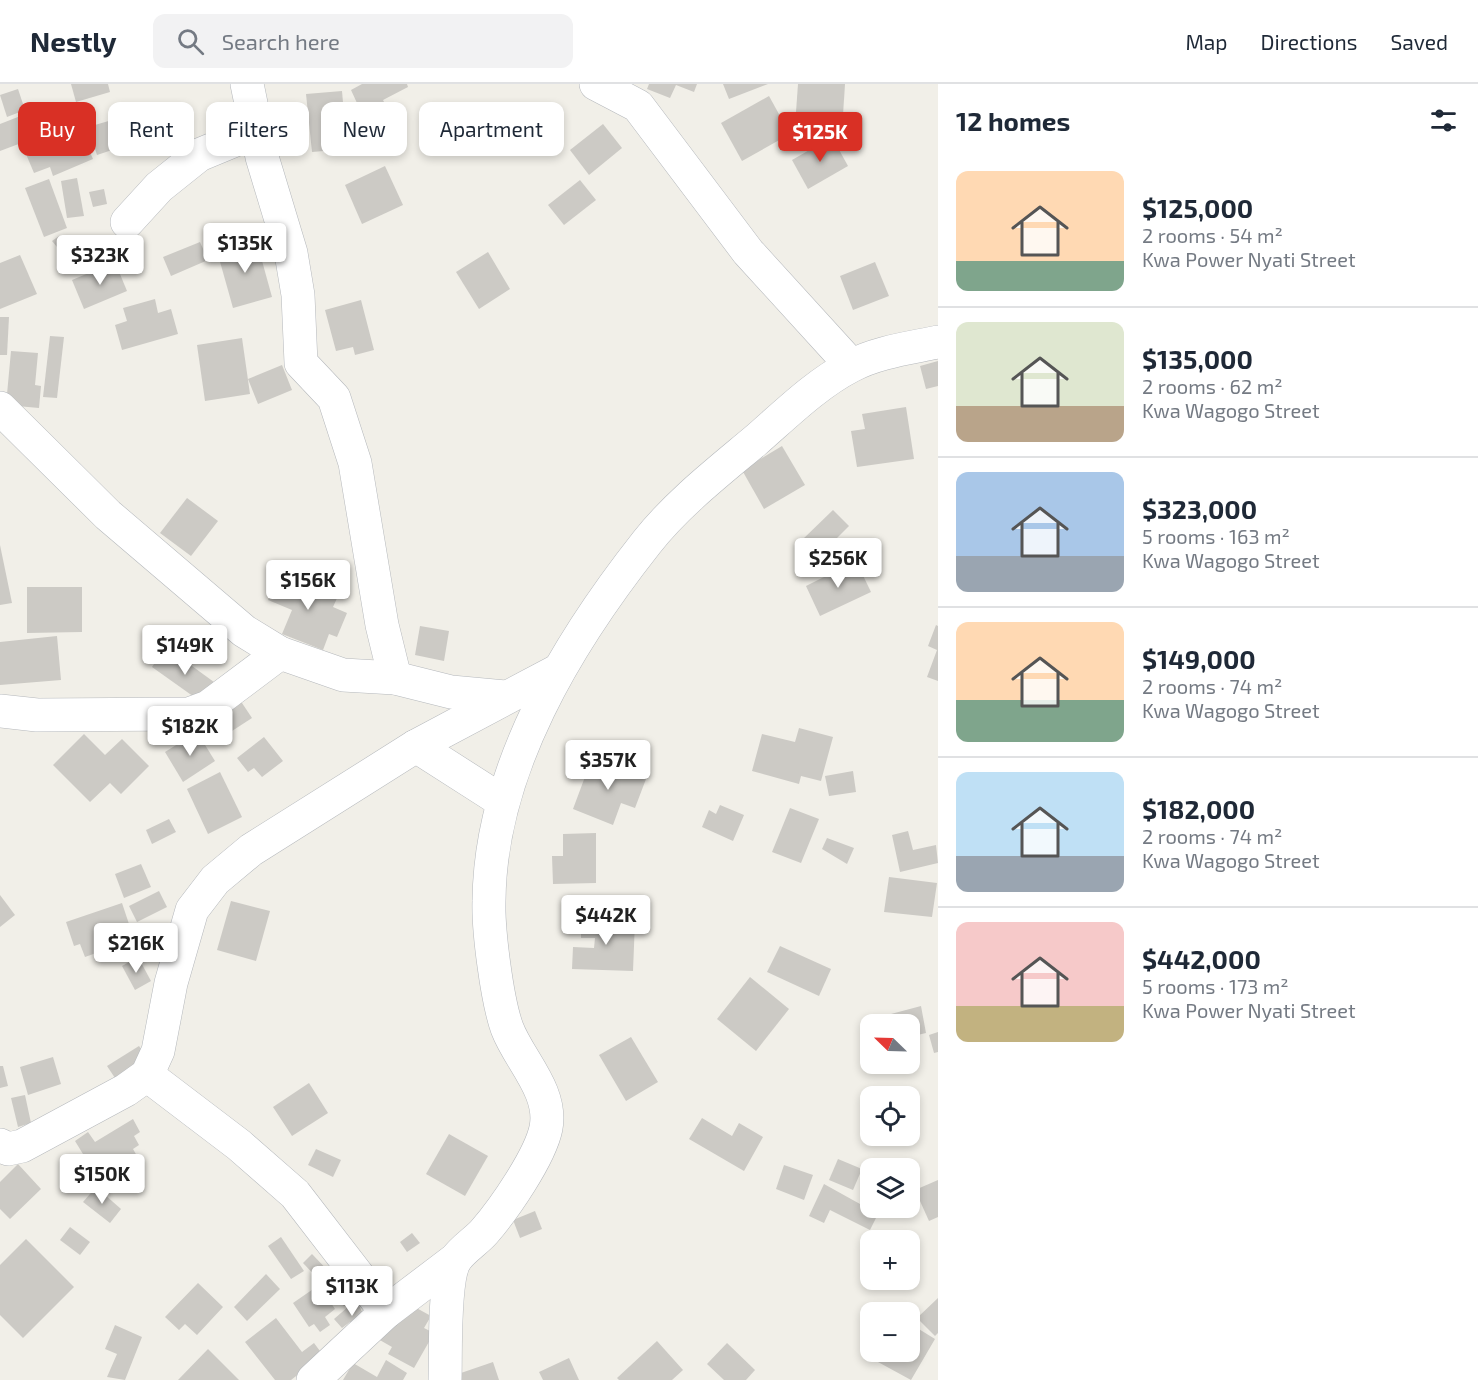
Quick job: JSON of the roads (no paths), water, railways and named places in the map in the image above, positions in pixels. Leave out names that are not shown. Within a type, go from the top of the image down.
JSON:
[{"type":"street","points":[[247,84],[251,102]]},
{"type":"street","points":[[596,84],[638,106],[748,252],[851,365]]},
{"type":"street","points":[[127,222],[159,187],[199,155],[206,152]]},
{"type":"street","points":[[264,156],[291,253],[298,295],[301,363],[334,398],[355,463],[382,625],[395,678]]},
{"type":"street","points":[[313,1380],[387,1312],[456,1259],[500,1214],[541,1144],[547,1125],[546,1108],[531,1070],[507,1029],[498,989],[488,903],[491,856],[502,801],[558,671],[648,540],[705,484],[806,397],[851,365],[888,353],[938,342]]},
{"type":"street","points":[[0,408],[108,515],[244,631],[280,653],[344,675],[395,678],[451,692],[505,697]]},
{"type":"street","points":[[0,711],[37,715],[189,714],[208,707],[280,653]]},
{"type":"street","points":[[0,1145],[8,1149],[22,1146],[126,1090],[147,1075],[158,1051],[171,983],[192,910],[215,880],[251,850],[416,746],[558,671]]},
{"type":"street","points":[[416,746],[502,801]]},
{"type":"street","points":[[147,1075],[239,1145],[295,1194],[387,1312]]},
{"type":"street","points":[[445,1380],[450,1276],[456,1259]]}]
